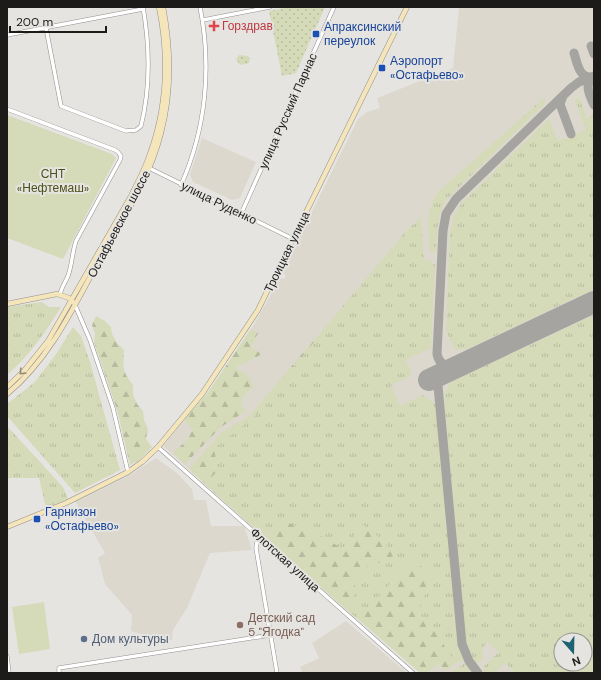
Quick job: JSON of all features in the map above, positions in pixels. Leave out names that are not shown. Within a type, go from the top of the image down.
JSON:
[{"type":"street","name":"Остафьевское шоссе","points":[[147,167],[157,134],[164,93],[165,53],[159,7]]},
{"type":"street","name":"Остафьевское шоссе","points":[[7,387],[24,371],[48,341],[74,302],[135,198],[161,133],[168,93],[169,53],[163,7]]},
{"type":"street","points":[[181,185],[196,144],[204,104],[207,60],[203,20],[200,7]]},
{"type":"street","points":[[203,20],[270,7]]},
{"type":"street","name":"улица Русский Парнас","points":[[241,214],[334,7]]},
{"type":"street","name":"Троицкая улица","points":[[7,527],[66,503],[128,472],[142,462],[158,447],[206,388],[251,322],[266,296],[407,7]]},
{"type":"street","points":[[7,36],[143,8],[148,45],[147,104],[141,126],[136,130],[126,131],[61,106],[46,28]]},
{"type":"street","points":[[7,110],[115,150],[121,156],[76,241],[68,277],[60,295]]},
{"type":"street","name":"улица Руденко","points":[[147,167],[293,239]]},
{"type":"street","points":[[7,304],[60,295],[74,302],[90,340],[113,408],[128,472]]},
{"type":"street","name":"Остафьевское шоссе","points":[[7,394],[26,376],[52,344],[74,302]]},
{"type":"street","points":[[69,314],[76,313],[81,316]]},
{"type":"street","name":"Флотская улица","points":[[158,447],[413,673]]},
{"type":"street","points":[[258,536],[256,548],[277,673]]},
{"type":"street","points":[[59,673],[59,668],[270,635]]},
{"type":"street","points":[[7,656],[9,673]]},
{"type":"shaded area","points":[[459,7],[594,7],[594,673],[420,673],[237,513],[163,446],[209,391],[255,323],[280,278],[284,279],[286,276],[282,272],[358,119],[367,112],[380,108],[377,98],[453,68]]},
{"type":"shaded area","points":[[202,138],[256,162],[240,198],[232,200],[193,182],[190,174]]},
{"type":"shaded area","points":[[156,458],[177,473],[192,489],[194,500],[206,500],[211,526],[244,526],[252,550],[210,553],[187,608],[173,630],[172,640],[152,642],[147,636],[131,631],[132,615],[105,584],[98,558],[105,553],[75,501],[133,473]]},
{"type":"shaded area","points":[[346,621],[407,673],[302,673],[300,667],[319,658],[312,643]]},
{"type":"green space","points":[[291,7],[325,7],[296,73],[282,76],[269,11]]},
{"type":"green space","points":[[239,55],[248,56],[250,59],[249,63],[239,64],[236,59]]},
{"type":"green space","points":[[545,97],[545,103],[448,198],[439,217],[436,252],[432,254],[430,250],[428,221],[433,200],[437,193]]},
{"type":"green space","points":[[579,98],[587,118],[594,115],[594,289],[467,349],[455,350],[446,331],[450,230],[453,218],[460,205],[549,119],[558,141],[586,130],[574,99]]},
{"type":"green space","name":"СНТ «Нефтемаш»","points":[[7,115],[112,154],[116,158],[63,259],[7,238]]},
{"type":"green space","points":[[421,217],[424,259],[431,261],[435,265],[431,348],[406,360],[412,375],[391,385],[400,406],[422,395],[438,405],[459,633],[465,660],[456,663],[446,650],[441,638],[426,623],[419,612],[423,598],[428,589],[430,572],[411,560],[359,620],[349,612],[355,590],[355,579],[368,565],[374,562],[361,524],[351,543],[343,549],[323,537],[273,537],[237,513],[221,499],[223,496],[208,479],[218,471],[214,448],[256,415],[337,313],[406,231]]},
{"type":"green space","points":[[42,302],[49,307],[61,307],[37,343],[23,360],[7,375],[7,307]]},
{"type":"green space","points":[[337,313],[256,415],[214,448],[218,471],[209,479],[223,496],[221,499],[189,469],[222,432],[250,415]]},
{"type":"green space","points":[[594,315],[594,673],[516,673],[505,663],[495,673],[484,673],[484,666],[499,652],[487,642],[482,649],[483,658],[475,665],[466,645],[445,408],[445,392],[451,382]]},
{"type":"green space","points":[[96,316],[105,321],[111,327],[112,334],[117,343],[124,350],[125,372],[133,385],[133,395],[137,404],[143,411],[144,420],[148,429],[146,439],[152,447],[138,461],[130,465],[117,410],[94,342],[95,334],[92,325]]},
{"type":"green space","points":[[73,327],[81,336],[90,362],[120,470],[75,493],[7,416],[7,404],[35,382],[56,354]]},
{"type":"green space","points":[[251,329],[258,333],[251,347],[262,354],[235,368],[247,375],[254,386],[244,396],[241,405],[246,411],[221,427],[185,464],[173,453],[188,439],[193,429],[184,420],[209,391]]},
{"type":"green space","points":[[7,426],[63,487],[68,499],[46,508],[39,478],[7,478]]},
{"type":"green space","points":[[237,513],[272,537],[287,522],[323,537],[343,549],[351,543],[361,524],[388,546],[393,556],[381,563],[373,563],[369,565],[363,569],[355,579],[355,590],[349,612]]},
{"type":"green space","points":[[411,560],[430,572],[428,589],[423,598],[419,612],[426,623],[441,638],[446,650],[456,663],[446,671],[438,664],[427,673],[420,673],[359,620]]},
{"type":"green space","points":[[44,602],[50,649],[19,654],[12,607]]},
{"type":"green space","points":[[467,662],[475,673],[451,672]]},
{"type":"taxiway","points":[[591,46],[594,54]]},
{"type":"taxiway","points":[[574,53],[581,72],[587,77],[591,77]]},
{"type":"taxiway","points":[[594,76],[588,86],[589,94],[594,105]]},
{"type":"taxiway","points":[[456,367],[449,367],[441,363],[437,354],[443,231],[446,214],[456,199],[571,88],[579,82],[594,76]]},
{"type":"taxiway","points":[[563,96],[560,104],[571,134]]},
{"type":"taxiway","points":[[440,374],[438,386],[462,644],[469,661],[478,673]]},
{"type":"runway","points":[[429,380],[594,302]]},
{"type":"place","name":"Горздрав","points":[[214,26]]},
{"type":"place","name":"Апраксинский переулок","points":[[316,34]]},
{"type":"place","name":"Аэропорт «Остафьево»","points":[[382,68]]},
{"type":"place","name":"Гарнизон «Остафьево»","points":[[37,519]]},
{"type":"place","name":"Детский сад 5 \"Ягодка\"","points":[[240,625]]},
{"type":"place","name":"Дом культуры","points":[[84,639]]}]
